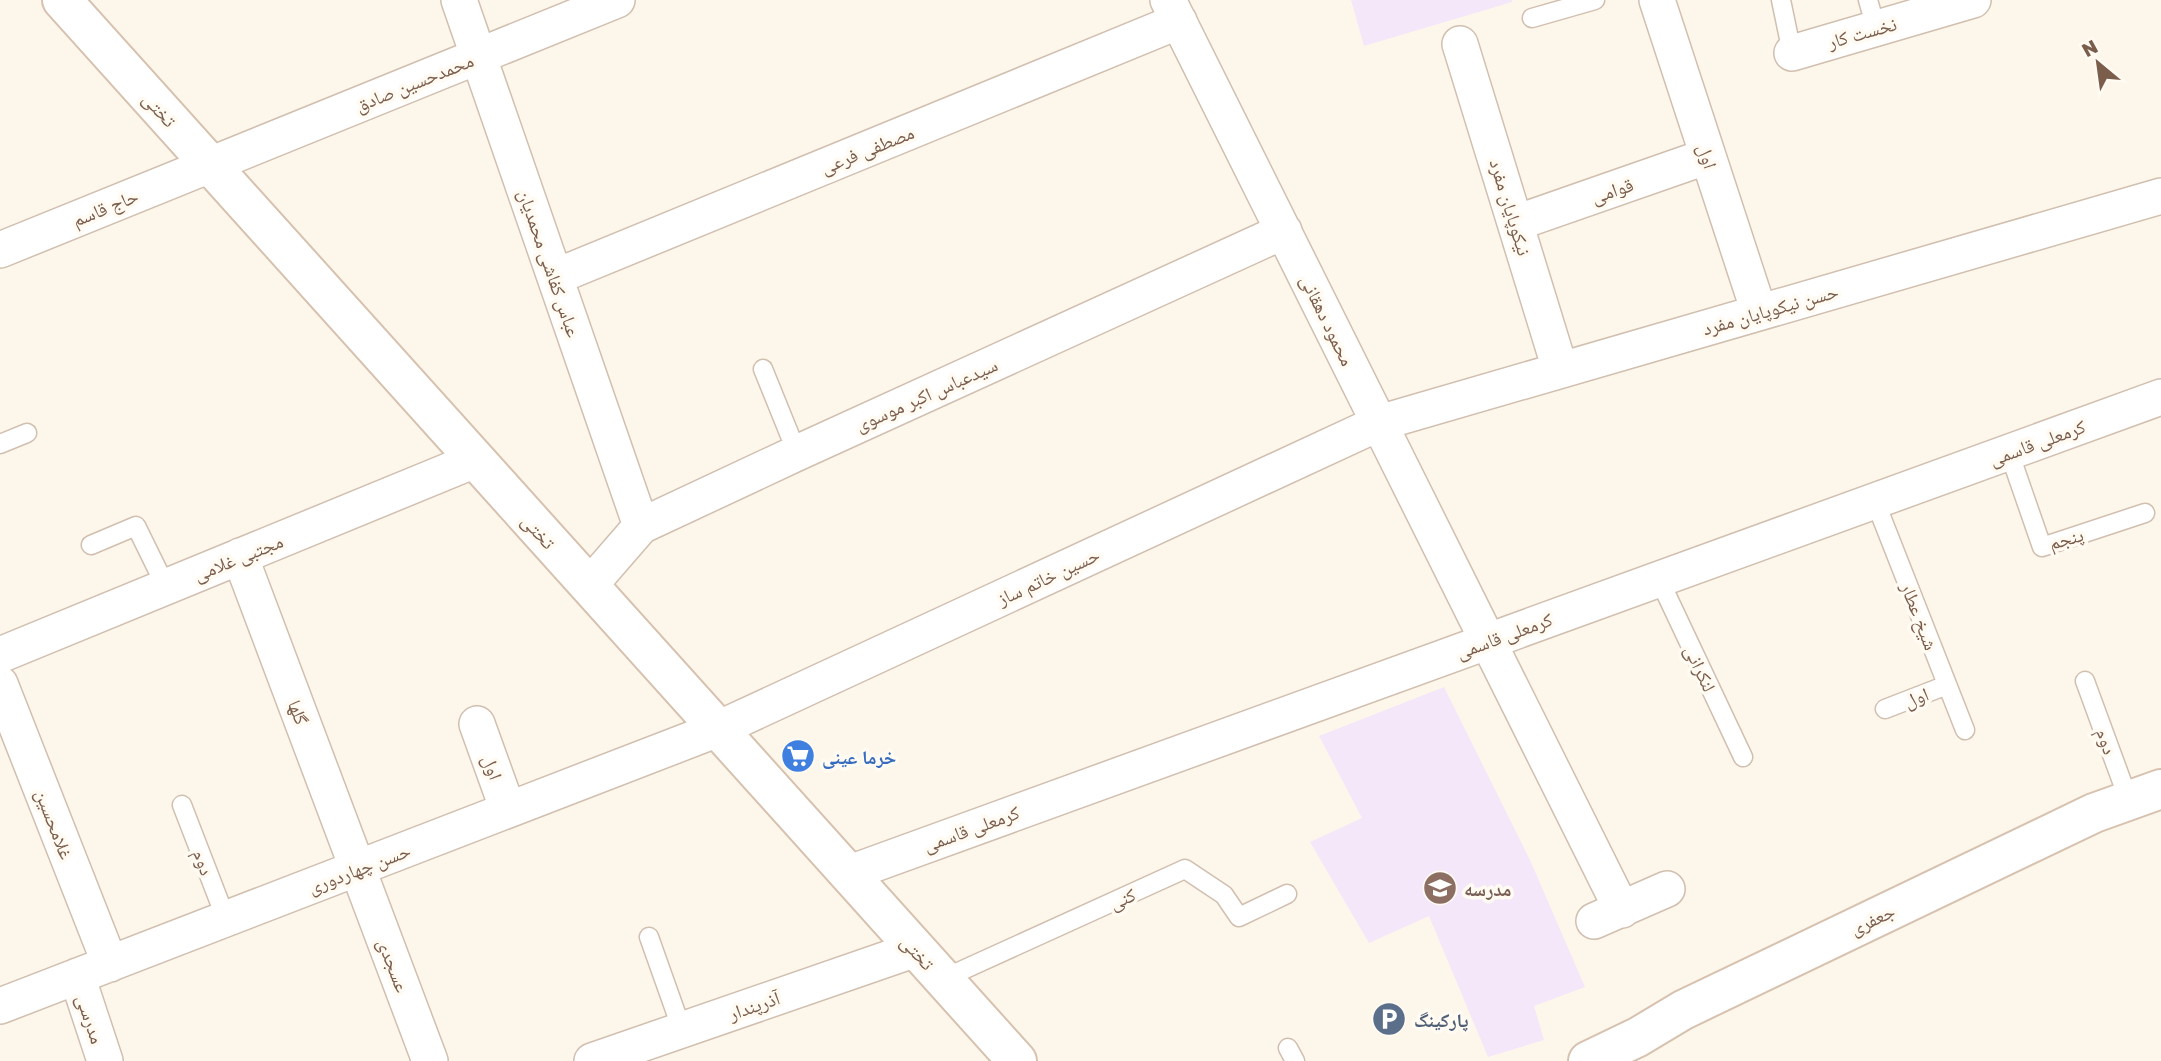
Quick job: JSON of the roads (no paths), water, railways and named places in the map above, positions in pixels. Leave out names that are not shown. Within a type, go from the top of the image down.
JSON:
[{"type":"main road","name":"تختی","points":[[75,4],[210,165],[1017,1061]]},
{"type":"main road","name":"جعفری","points":[[1588,1061],[1765,970],[2094,813],[2145,795]]},
{"type":"street","name":"عباس کفاشی محمدیان","points":[[459,0],[641,526]]},
{"type":"street","name":"محمدحسین صادق","points":[[210,165],[617,0]]},
{"type":"street","name":"اول","points":[[1657,0],[1759,312]]},
{"type":"street","name":"نخست کار","points":[[1792,53],[1872,14],[1973,0]]},
{"type":"street","name":"محمود دهقانی","points":[[1174,11],[1488,641]]},
{"type":"street","name":"مصطفی فرعی","points":[[555,277],[1174,11]]},
{"type":"street","name":"نیکوپایان مفرد","points":[[1460,44],[1560,369]]},
{"type":"street","name":"قوامی","points":[[1516,223],[1708,156]]},
{"type":"street","name":"حاج قاسم","points":[[0,250],[210,165]]},
{"type":"street","name":"حسن نیکوپایان مفرد","points":[[1379,423],[2161,196]]},
{"type":"street","name":"سیدعباس اکبر موسوی","points":[[589,586],[641,526],[1284,232]]},
{"type":"street","name":"کرمعلی قاسمی","points":[[847,874],[2161,397]]},
{"type":"street","name":"حسین خاتم ساز","points":[[718,729],[1379,423]]},
{"type":"street","name":"مجتبی غلامی","points":[[0,655],[475,460]]},
{"type":"street","name":"گلها","points":[[240,556],[358,869]]},
{"type":"street","points":[[1488,641],[1608,915],[1667,889]]},
{"type":"street","name":"غلامحسین","points":[[0,684],[110,964]]},
{"type":"street","name":"اول","points":[[477,724],[508,810]]},
{"type":"street","name":"حسن چهاردوری","points":[[0,1006],[718,729]]},
{"type":"street","name":"عسجدی","points":[[358,869],[430,1061]]},
{"type":"street","name":"آذرپندار","points":[[592,1061],[916,949]]},
{"type":"street","name":"مدرسی","points":[[78,976],[105,1061]]},
{"type":"lane","points":[[1532,18],[1595,0]]},
{"type":"lane","points":[[1781,0],[1792,53]]},
{"type":"lane","points":[[763,369],[797,453]]},
{"type":"lane","points":[[0,444],[27,433]]},
{"type":"lane","name":"پنجم","points":[[2009,452],[2042,547],[2145,513]]},
{"type":"lane","name":"شیخ عطار","points":[[1875,501],[1965,730]]},
{"type":"lane","points":[[91,545],[136,526],[166,587]]},
{"type":"lane","name":"لنکرانی","points":[[1659,579],[1743,757]]},
{"type":"lane","name":"دوم","points":[[2085,681],[2145,795]]},
{"type":"lane","name":"اول","points":[[1885,709],[1947,685]]},
{"type":"lane","name":"دوم","points":[[182,805],[226,919]]},
{"type":"lane","name":"کنی","points":[[943,979],[1185,869],[1224,895],[1238,917],[1287,894]]},
{"type":"lane","points":[[649,937],[682,1030]]},
{"type":"place","name":"خرما عینی","points":[[798,756]]},
{"type":"place","name":"مدرسه","points":[[1440,888]]},
{"type":"place","name":"پارکینگ","points":[[1389,1019]]}]
